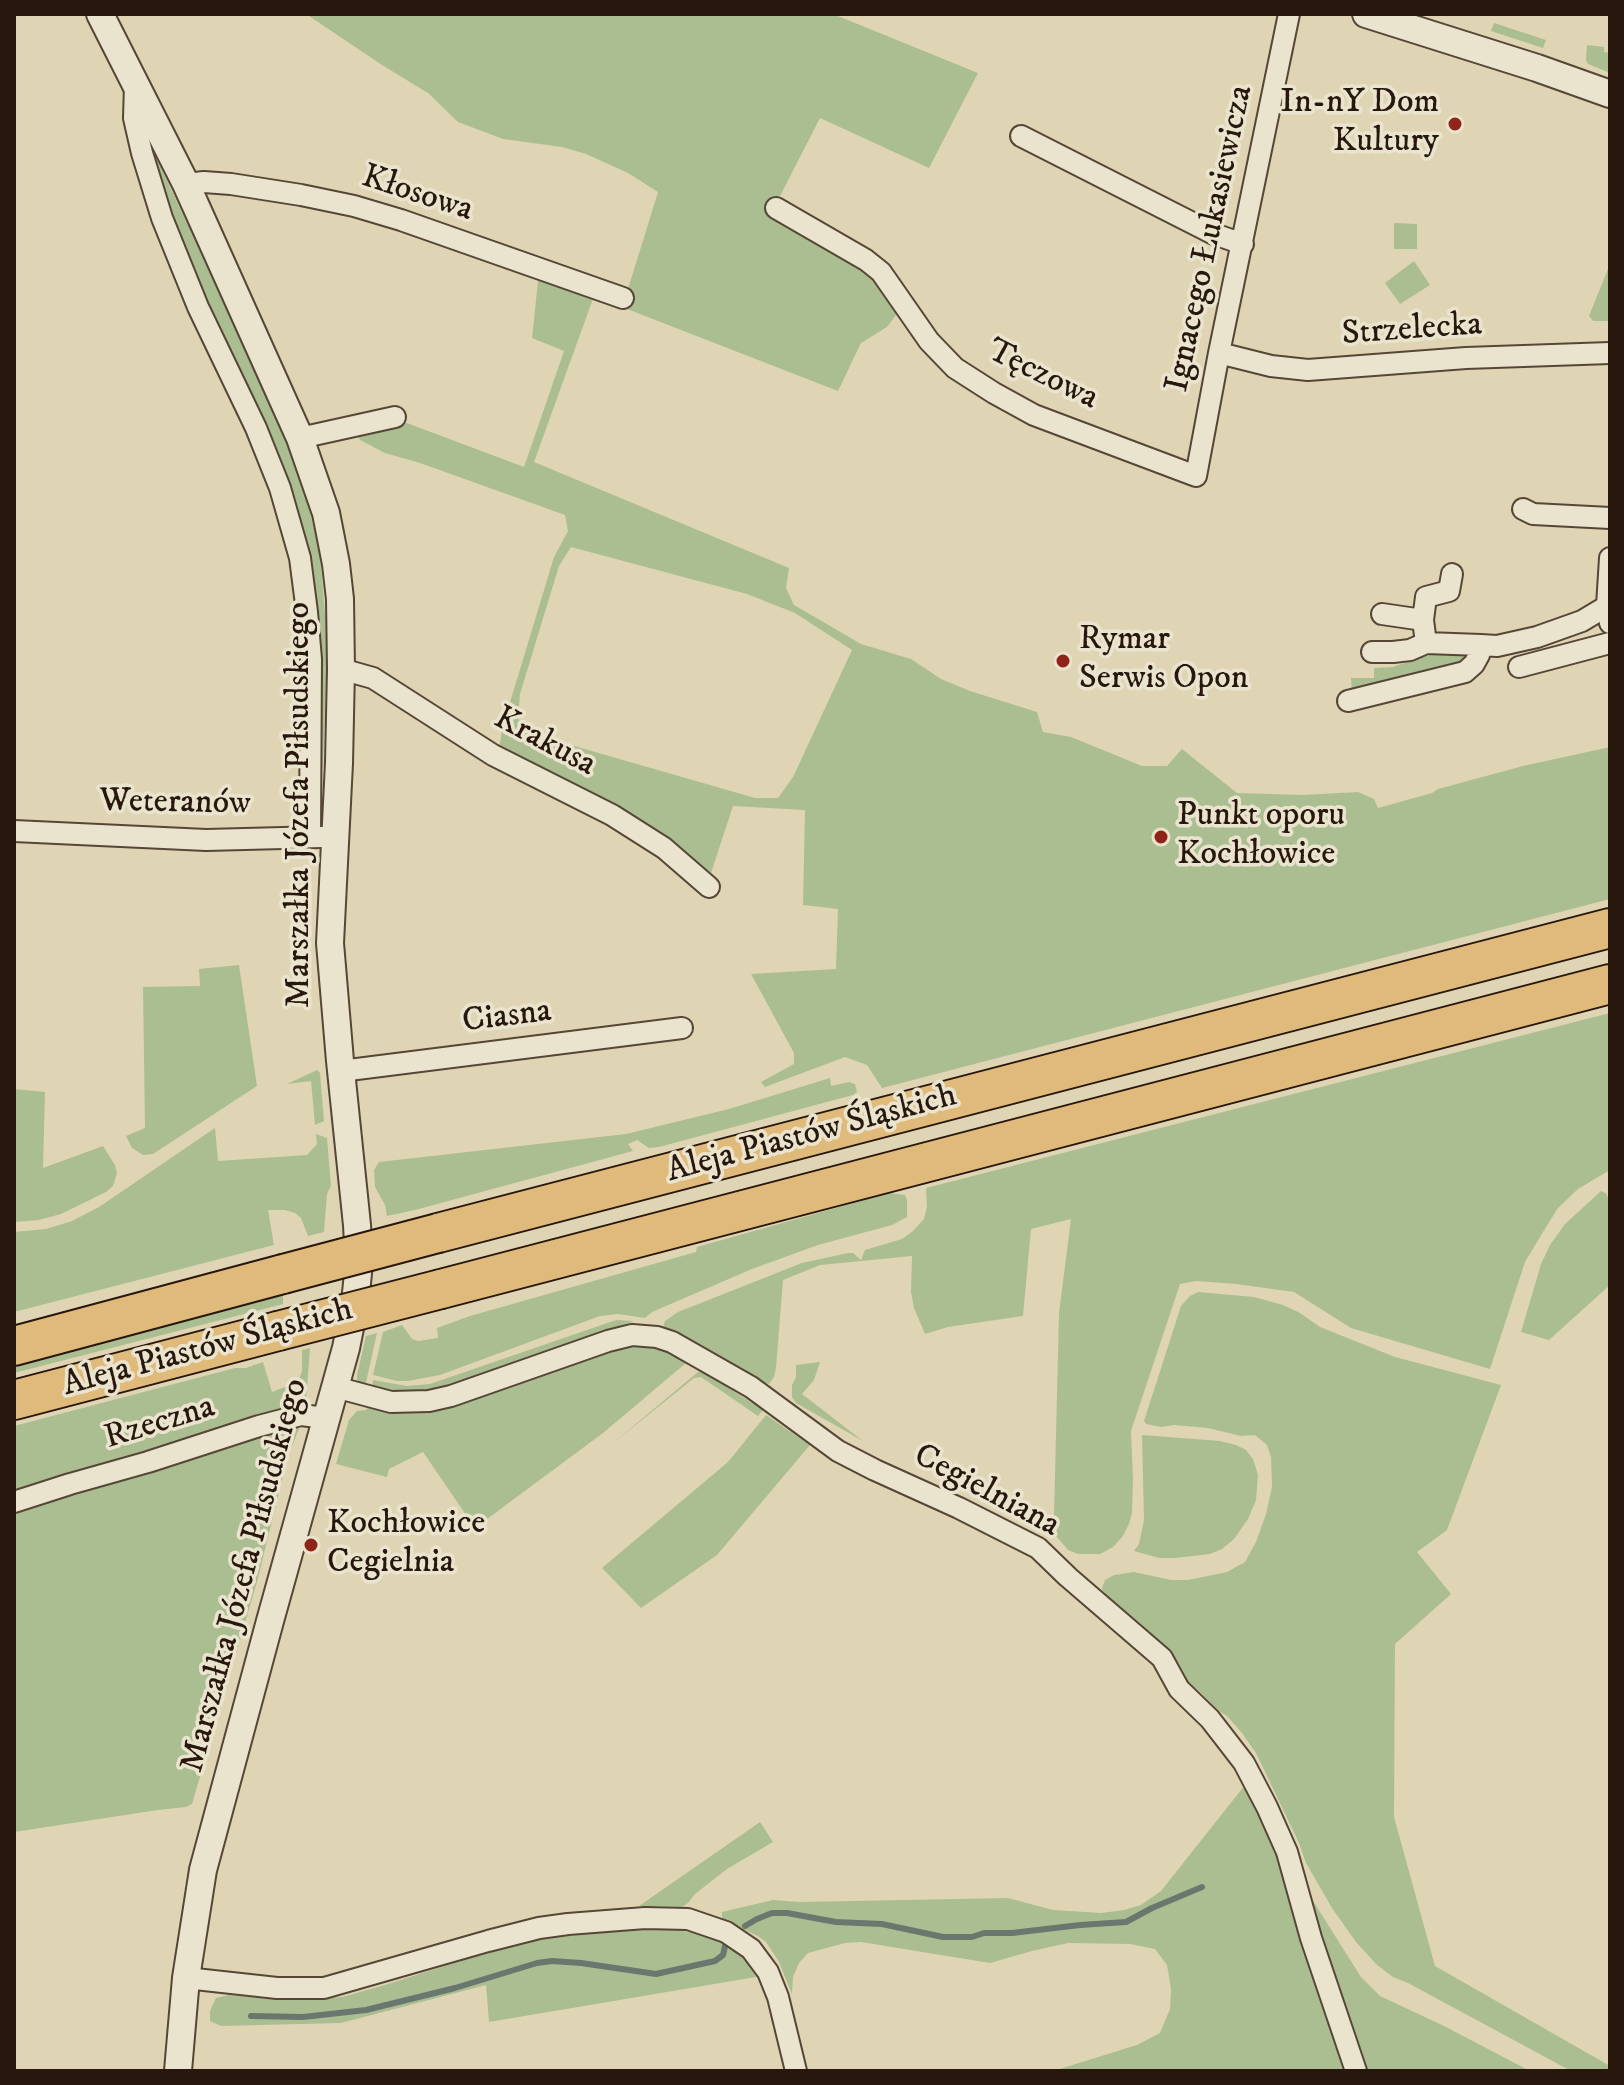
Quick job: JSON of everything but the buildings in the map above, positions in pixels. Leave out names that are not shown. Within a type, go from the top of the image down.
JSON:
[{"type":"highway","name":"Aleja Piastów Śląskich","points":[[14,1346],[1610,928]]},
{"type":"highway","name":"Aleja Piastów Śląskich","points":[[14,1400],[1610,984]]},
{"type":"street","name":"Marszałka Józefa Piłsudskiego","points":[[100,14],[186,184],[300,438],[332,538],[340,599],[339,763],[322,837]]},
{"type":"street","name":"Ignacego Łukasiewicza","points":[[1196,476],[1289,14]]},
{"type":"street","points":[[1366,14],[1610,94]]},
{"type":"street","name":"Marszałka Józefa Piłsudskiego","points":[[135,83],[134,118],[162,218],[198,307],[261,440],[280,488],[300,558],[311,659],[330,943],[359,1263],[346,1348],[214,1827],[196,1908],[178,2071]]},
{"type":"street","points":[[1021,136],[1214,234],[1243,244]]},
{"type":"street","name":"Kłosowa","points":[[186,184],[231,184],[354,206],[623,298]]},
{"type":"street","name":"Tęczowa","points":[[776,208],[866,260],[881,272],[929,341],[955,368],[994,393],[1034,415],[1196,476]]},
{"type":"street","name":"Strzelecka","points":[[1219,353],[1271,366],[1308,370],[1466,358],[1610,353]]},
{"type":"street","points":[[300,438],[395,417]]},
{"type":"street","points":[[1523,509],[1533,514],[1610,518]]},
{"type":"street","points":[[1372,652],[1410,650],[1426,643],[1497,646],[1537,637],[1608,614],[1610,558]]},
{"type":"street","points":[[1426,643],[1423,620],[1426,597],[1449,591],[1452,574]]},
{"type":"street","points":[[1382,614],[1423,620]]},
{"type":"street","points":[[1519,667],[1610,643]]},
{"type":"street","points":[[1348,701],[1465,672],[1474,664],[1481,645]]},
{"type":"street","name":"Krakusa","points":[[341,669],[373,678],[493,755],[612,815],[664,848],[709,887]]},
{"type":"street","name":"Weteranów","points":[[14,831],[206,840],[322,837]]},
{"type":"street","name":"Ciasna","points":[[341,1071],[682,1028]]},
{"type":"street","name":"Cegielniana","points":[[335,1387],[391,1402],[429,1401],[464,1392],[608,1341],[632,1335],[657,1337],[672,1342],[751,1387],[838,1451],[1038,1548],[1162,1658],[1179,1689],[1210,1719],[1244,1763],[1287,1852],[1311,1938],[1356,2071]]},
{"type":"street","name":"Rzeczna","points":[[14,1502],[259,1426],[301,1415],[326,1418]]},
{"type":"street","points":[[186,1978],[277,1988],[324,1988],[539,1928],[645,1918],[688,1919],[726,1932],[751,1949],[768,1972],[778,1997],[796,2071]]},
{"type":"green space","points":[[306,14],[833,14],[978,73],[929,168],[820,118],[780,196],[773,201],[863,265],[901,308],[887,327],[861,343],[838,391],[627,309],[633,291],[628,289],[658,192],[628,173],[586,154],[562,147],[503,139],[458,122],[428,93]]},
{"type":"green space","points":[[1494,23],[1546,40],[1543,48],[1491,31]]},
{"type":"green space","points":[[1587,45],[1604,47],[1604,52],[1610,53],[1610,73],[1588,64]]},
{"type":"green space","points":[[153,156],[279,420],[309,508],[320,554],[326,625],[323,767],[316,766],[304,557],[199,295],[149,157]]},
{"type":"green space","points":[[1394,223],[1417,224],[1417,249],[1394,249]]},
{"type":"green space","points":[[1414,261],[1430,285],[1400,304],[1385,283]]},
{"type":"green space","points":[[1610,264],[1610,321],[1593,321],[1589,316]]},
{"type":"green space","points":[[539,272],[594,296],[534,462],[789,568],[786,588],[794,605],[861,644],[911,659],[941,679],[970,691],[1037,712],[1043,732],[1071,737],[1142,766],[1167,766],[1182,749],[1237,793],[1303,795],[1358,792],[1374,799],[1378,808],[1523,766],[1610,747],[1610,899],[882,1088],[867,1065],[845,1057],[765,1087],[761,1082],[794,1064],[794,1053],[751,974],[836,969],[838,909],[803,905],[805,810],[733,806],[710,876],[499,751],[502,729],[554,557],[568,531],[565,515],[385,453],[360,440],[357,435],[393,423],[407,423],[524,467],[564,351],[532,338]],"holes":[[[571,547],[747,594],[795,613],[852,650],[793,777],[778,798],[755,798],[550,739],[527,731],[518,718],[520,694],[559,566]]]},
{"type":"green space","points":[[1458,652],[1465,656],[1462,664],[1352,694],[1351,678],[1374,678],[1374,668],[1393,667],[1425,656]]},
{"type":"green space","points":[[239,965],[257,1086],[153,1154],[143,1155],[132,1148],[126,1136],[145,1128],[143,987],[200,986],[199,969]]},
{"type":"green space","points":[[1610,1013],[1610,1170],[1578,1189],[1558,1208],[1543,1232],[1525,1262],[1490,1369],[1351,1328],[1294,1292],[1196,1281],[1180,1284],[1131,1431],[1133,1480],[1129,1524],[1113,1547],[1100,1554],[1078,1554],[1068,1550],[1052,1531],[1033,1519],[1054,1515],[1059,1313],[1071,1219],[1031,1229],[1023,1316],[948,1327],[925,1334],[911,1292],[912,1256],[820,1265],[783,1280],[776,1368],[769,1384],[665,1332],[663,1327],[665,1321],[678,1312],[802,1263],[848,1253],[861,1260],[865,1250],[902,1239],[924,1219],[926,1188]]},
{"type":"green space","points":[[317,1070],[320,1073],[324,1121],[315,1125],[311,1081],[287,1084]]},
{"type":"green space","points":[[830,1078],[831,1086],[849,1082],[855,1084],[857,1092],[659,1147],[649,1148],[637,1140],[628,1144],[633,1151],[415,1210],[387,1216],[375,1187],[374,1170],[379,1162],[626,1134],[729,1109]]},
{"type":"green space","points":[[14,1089],[45,1092],[43,1168],[103,1146],[117,1173],[113,1186],[61,1214],[14,1222]]},
{"type":"green space","points":[[215,1128],[218,1161],[307,1155],[317,1144],[316,1134],[327,1138],[331,1186],[327,1194],[324,1232],[308,1236],[301,1218],[295,1213],[268,1210],[274,1245],[14,1312],[14,1232],[46,1229],[72,1221],[99,1207]]},
{"type":"green space","points":[[1601,1191],[1606,1193],[1610,1203],[1610,1285],[1549,1340],[1521,1332],[1541,1264],[1550,1245],[1565,1224]]},
{"type":"green space","points":[[889,1193],[905,1195],[907,1217],[892,1225],[818,1245],[752,1269],[652,1312],[645,1318],[618,1314],[600,1316],[440,1375],[397,1381],[373,1375],[383,1332],[402,1325],[412,1339],[438,1338],[437,1328],[470,1316]]},
{"type":"green space","points":[[1198,1292],[1254,1297],[1283,1305],[1320,1327],[1395,1357],[1501,1385],[1447,1530],[1417,1552],[1451,1594],[1395,1644],[1394,1817],[1435,1966],[1610,2066],[1610,2071],[1571,2071],[1393,1977],[1377,1965],[1332,1908],[1306,1863],[1256,1753],[1242,1733],[1189,1684],[1172,1656],[1105,1599],[1102,1588],[1105,1580],[1114,1575],[1134,1572],[1171,1580],[1188,1580],[1227,1572],[1245,1562],[1266,1514],[1272,1487],[1271,1457],[1267,1445],[1255,1435],[1241,1436],[1208,1428],[1174,1425],[1161,1427],[1144,1421],[1181,1306]]},
{"type":"green space","points":[[283,1295],[283,1304],[14,1373],[14,1364]]},
{"type":"green space","points":[[616,1320],[634,1321],[439,1390],[401,1394],[372,1387],[373,1380],[407,1386],[430,1384]]},
{"type":"green space","points":[[377,1333],[365,1387],[357,1380],[357,1375],[366,1336]]},
{"type":"green space","points":[[623,1346],[647,1346],[688,1358],[686,1363],[603,1433],[475,1528],[423,1452],[389,1469],[387,1477],[336,1464],[349,1420],[357,1411]]},
{"type":"green space","points":[[310,1348],[306,1401],[299,1408],[14,1493],[14,1426],[263,1362],[272,1392],[298,1382],[302,1371],[302,1350]]},
{"type":"green space","points":[[820,1362],[814,1380],[802,1394],[863,1441],[796,1403],[792,1397],[796,1365]]},
{"type":"green space","points":[[702,1371],[763,1410],[758,1416],[701,1377],[694,1378],[612,1444],[698,1372]]},
{"type":"green space","points":[[766,1415],[810,1445],[717,1555],[641,1608],[602,1568],[728,1462]]},
{"type":"green space","points":[[296,1425],[299,1429],[288,1456],[257,1582],[192,1804],[14,1832],[14,1515],[89,1485]]},
{"type":"green space","points":[[1142,1435],[1220,1441],[1246,1450],[1253,1459],[1258,1475],[1256,1500],[1248,1519],[1234,1539],[1222,1549],[1210,1554],[1175,1558],[1159,1558],[1134,1551],[1139,1544],[1144,1520]]},
{"type":"green space","points":[[1245,1785],[1273,1841],[1349,2071],[1053,2071],[1137,2045],[1160,2033],[1170,2009],[1171,1989],[1167,1965],[1155,1949],[1130,1944],[1068,1943],[990,1963],[861,1942],[845,1943],[808,1953],[793,1977],[792,1994],[778,1960],[766,1942],[722,1919],[722,1912],[773,1900],[1008,1898],[1053,1910],[1101,1913],[1124,1910],[1141,1905],[1161,1891]]},
{"type":"green space","points":[[760,1822],[773,1842],[727,1869],[688,1903],[682,1907],[639,1906]]},
{"type":"green space","points":[[1303,1885],[1361,1977],[1380,1996],[1530,2071],[1365,2071]]},
{"type":"green space","points":[[632,1928],[680,1930],[713,1937],[736,1950],[756,1977],[489,2022],[486,1985],[341,2023],[221,2026],[210,2021],[210,2011],[216,1998],[229,1995],[280,2000],[342,1997],[520,1942]]},
{"type":"waterway","points":[[745,1926],[772,1913],[787,1913],[836,1922],[882,1924],[943,1937],[972,1937],[984,1933],[1126,1922],[1202,1887]]},
{"type":"waterway","points":[[251,2016],[303,2017],[366,2010],[552,1961],[656,1974],[715,1961],[723,1955],[725,1946]]},
{"type":"place","name":"In-nY Dom Kultury","points":[[1455,124]]},
{"type":"place","name":"Rymar Serwis Opon","points":[[1063,661]]},
{"type":"place","name":"Punkt oporu Kochłowice","points":[[1161,837]]},
{"type":"place","name":"Kochłowice Cegielnia","points":[[311,1545]]}]
